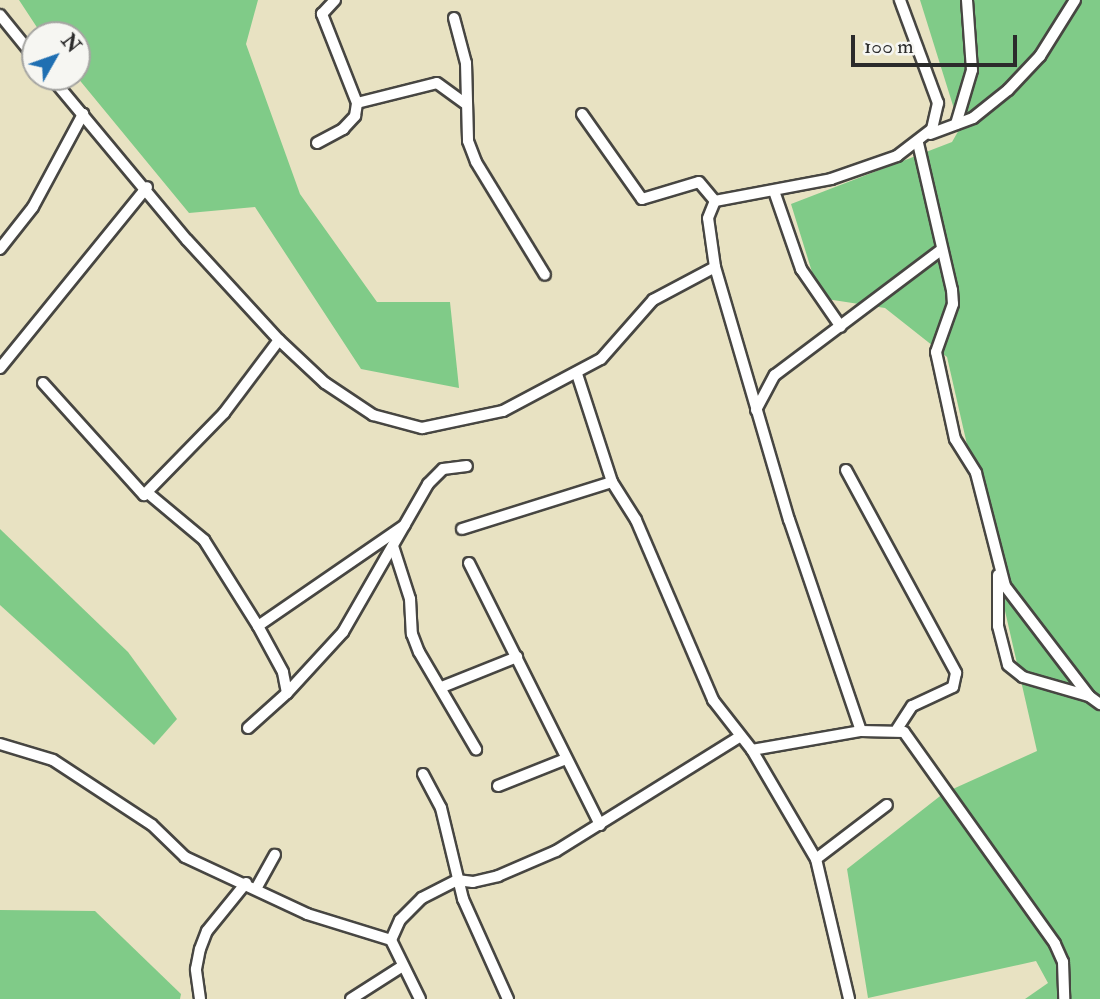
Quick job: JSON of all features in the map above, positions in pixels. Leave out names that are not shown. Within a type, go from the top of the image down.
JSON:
[{"type":"street","points":[[317,143],[343,129],[355,116],[357,103],[322,14],[335,0]]},
{"type":"street","points":[[900,0],[938,103],[937,121],[922,139]]},
{"type":"street","points":[[956,124],[972,70],[967,0]]},
{"type":"street","points":[[715,201],[831,179],[897,156],[922,139],[973,118],[1026,72],[1075,0]]},
{"type":"street","points":[[0,15],[21,41]]},
{"type":"street","points":[[454,18],[466,63],[468,141],[477,162],[545,275]]},
{"type":"street","points":[[357,103],[437,83],[465,103]]},
{"type":"street","points":[[63,91],[147,187],[187,240],[279,340],[325,383],[373,415],[422,428],[503,411],[577,374],[614,348],[626,325],[653,300],[715,267]]},
{"type":"street","points":[[0,249],[33,207],[83,114]]},
{"type":"street","points":[[582,114],[642,199],[699,182],[715,201]]},
{"type":"street","points":[[922,139],[953,304],[936,352],[955,439],[976,473],[999,569],[1013,599],[1089,696],[1100,704]]},
{"type":"street","points":[[0,368],[147,187]]},
{"type":"street","points":[[774,191],[802,269],[841,327]]},
{"type":"street","points":[[715,201],[708,218],[715,267],[756,410],[861,731]]},
{"type":"street","points":[[756,410],[775,375],[942,249]]},
{"type":"street","points":[[149,494],[223,413],[279,340]]},
{"type":"street","points":[[577,374],[612,482],[636,520],[713,700],[752,751],[816,859],[849,999]]},
{"type":"street","points":[[43,383],[139,492],[149,494],[204,540],[278,661],[287,693]]},
{"type":"street","points":[[248,728],[287,693],[343,632],[438,472],[467,466]]},
{"type":"street","points":[[846,470],[956,673],[953,687],[912,706],[897,729]]},
{"type":"street","points":[[462,528],[612,482]]},
{"type":"street","points":[[258,626],[405,525]]},
{"type":"street","points":[[393,545],[410,599],[412,634],[476,749]]},
{"type":"street","points":[[469,563],[600,825]]},
{"type":"street","points":[[999,569],[998,626],[1008,665],[1023,677],[1089,696]]},
{"type":"street","points":[[442,687],[517,657]]},
{"type":"street","points":[[752,751],[861,731],[897,729],[912,739],[1055,944],[1063,962],[1064,999]]},
{"type":"street","points":[[391,940],[410,909],[457,880],[473,882],[498,876],[556,852],[739,737]]},
{"type":"street","points":[[0,744],[53,760],[152,825],[185,857],[251,885],[307,914],[391,940]]},
{"type":"street","points":[[498,786],[566,759]]},
{"type":"street","points":[[423,774],[441,808],[457,880],[508,999]]},
{"type":"street","points":[[816,859],[887,805]]},
{"type":"street","points":[[200,999],[196,969],[200,949],[208,931],[275,855]]},
{"type":"street","points":[[391,940],[401,967],[420,999]]},
{"type":"street","points":[[351,999],[401,967]]},
{"type":"green space","points":[[19,0],[258,0],[246,44],[300,194],[377,302],[450,302],[459,388],[361,369],[255,207],[189,213],[89,91],[91,91],[91,21],[33,21]]},
{"type":"green space","points":[[920,0],[1100,0],[1100,999],[1025,999],[1048,983],[1036,961],[868,998],[847,869],[944,793],[1037,751],[947,357],[885,308],[820,298],[791,204],[952,142],[960,128]]},
{"type":"green space","points":[[0,529],[128,652],[177,719],[154,745],[0,605]]},
{"type":"green space","points":[[0,910],[95,911],[181,994],[180,999],[0,999]]}]
